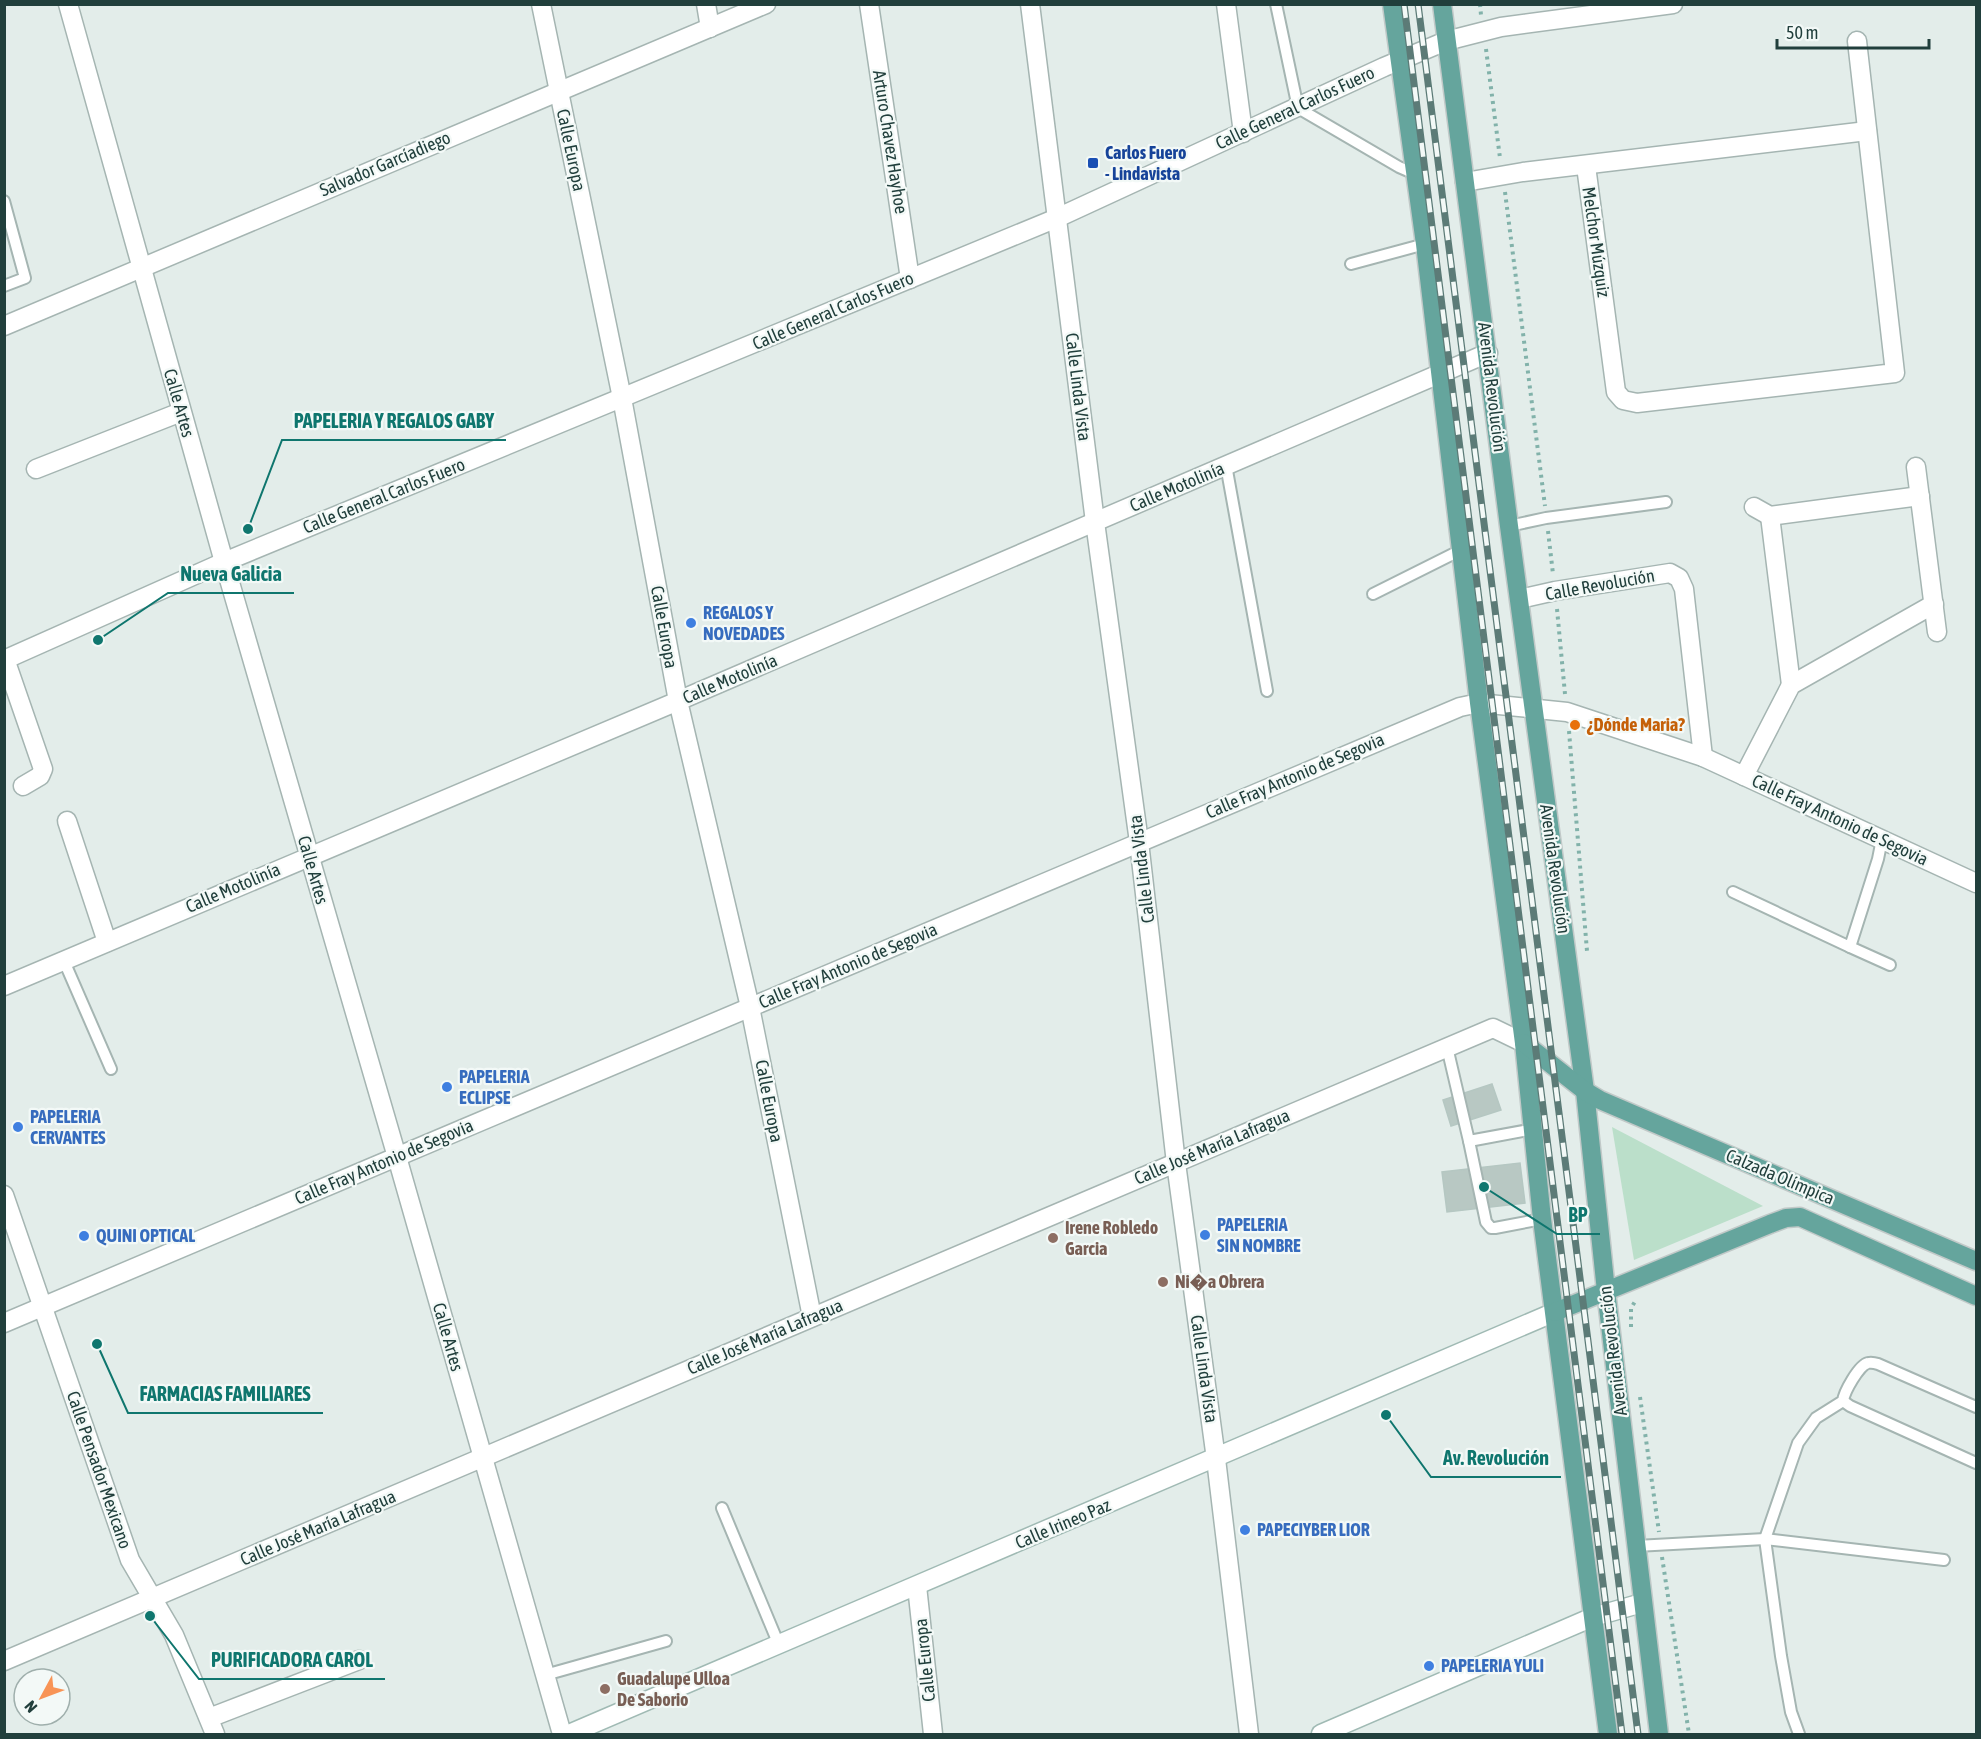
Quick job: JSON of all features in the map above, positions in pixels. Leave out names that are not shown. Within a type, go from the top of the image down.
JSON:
[{"type":"main road","points":[[1392,4],[1425,244],[1479,703],[1524,1043],[1542,1219],[1608,1734]]},
{"type":"main road","name":"Avenida Revolución","points":[[1442,4],[1585,1091],[1606,1291],[1659,1734]]},
{"type":"main road","name":"Calzada Olímpica","points":[[1524,1043],[1585,1091],[1600,1100],[1977,1261]]},
{"type":"main road","name":"Calzada Olímpica","points":[[1555,1312],[1770,1224],[1786,1218],[1800,1217],[1977,1296]]},
{"type":"street","name":"Calle Artes","points":[[68,4],[181,412],[562,1734]]},
{"type":"street","name":"Calle Europa","points":[[541,4],[622,398],[678,702],[750,1007],[812,1317]]},
{"type":"street","points":[[706,4],[710,28]]},
{"type":"street","name":"Salvador Garcíadiego","points":[[4,326],[766,4]]},
{"type":"street","name":"Arturo Chavez Hayhoe","points":[[869,4],[910,279]]},
{"type":"street","name":"Calle Linda Vista","points":[[1030,4],[1095,522],[1139,842],[1176,1162],[1216,1459],[1249,1734]]},
{"type":"street","points":[[1226,4],[1243,133]]},
{"type":"street","name":"Calle General Carlos Fuero","points":[[5,660],[224,562],[1057,218],[1399,60],[1446,41],[1483,30],[1581,10],[1673,4]]},
{"type":"street","points":[[1586,166],[1867,131],[1857,41]]},
{"type":"street","name":"Melchor Múzquiz","points":[[1465,182],[1502,175],[1586,166],[1616,392],[1623,400],[1637,403],[1895,373],[1867,131]]},
{"type":"street","name":"Calle Motolinía","points":[[4,986],[678,702],[1488,353]]},
{"type":"street","points":[[36,469],[181,412]]},
{"type":"street","points":[[1916,467],[1937,632]]},
{"type":"street","points":[[1791,685],[1762,512],[1920,496]]},
{"type":"street","name":"Calle Revolución","points":[[1520,599],[1670,573],[1679,578],[1684,589],[1703,758]]},
{"type":"street","points":[[1744,776],[1791,685],[1934,604]]},
{"type":"street","points":[[5,660],[43,769],[40,776],[23,786]]},
{"type":"street","name":"Calle Fray Antonio de Segovia","points":[[4,1323],[1460,707],[1479,703],[1567,712],[1703,758],[1977,883]]},
{"type":"street","points":[[67,820],[107,942]]},
{"type":"street","name":"Calle José María Lafragua","points":[[4,1661],[1493,1028],[1524,1043]]},
{"type":"street","name":"Calle Pensador Mexicano","points":[[4,1195],[130,1560],[174,1635],[212,1726]]},
{"type":"street","name":"Calle Irineo Paz","points":[[569,1734],[1555,1312]]},
{"type":"street","name":"Calle Europa","points":[[917,1586],[933,1734]]},
{"type":"street","points":[[1321,1734],[1593,1617],[1642,1603]]},
{"type":"street","points":[[212,1726],[359,1659]]},
{"type":"lane","points":[[1276,4],[1298,108],[1415,174]]},
{"type":"lane","points":[[4,201],[25,278],[4,286]]},
{"type":"lane","points":[[1351,264],[1425,244]]},
{"type":"lane","points":[[1226,465],[1267,691]]},
{"type":"lane","points":[[1509,526],[1546,518],[1666,502]]},
{"type":"lane","points":[[1373,594],[1461,550]]},
{"type":"lane","points":[[1850,947],[1878,859],[1882,839]]},
{"type":"lane","points":[[1733,892],[1890,965]]},
{"type":"lane","points":[[64,961],[111,1069]]},
{"type":"lane","points":[[1447,1047],[1488,1226],[1495,1228],[1542,1219]]},
{"type":"lane","points":[[1469,1141],[1534,1129]]},
{"type":"lane","points":[[1799,1734],[1791,1713],[1765,1539],[1798,1443],[1816,1418],[1843,1401],[1845,1390],[1863,1366],[1873,1363],[1977,1407]]},
{"type":"lane","points":[[1843,1401],[1977,1463]]},
{"type":"lane","points":[[722,1508],[779,1645]]},
{"type":"lane","points":[[1636,1546],[1765,1539],[1944,1560]]},
{"type":"lane","points":[[545,1675],[666,1641]]},
{"type":"path","points":[[1483,30],[1556,591],[1567,712]]},
{"type":"path","points":[[1631,1331],[1631,1308],[1649,1274]]},
{"type":"path","points":[[1639,1390],[1689,1734]]},
{"type":"green space","points":[[1612,1127],[1763,1206],[1634,1260]]},
{"type":"building","points":[[1492,1084],[1501,1110],[1451,1126],[1443,1100]]},
{"type":"building","points":[[1520,1163],[1525,1203],[1447,1212],[1442,1172]]},
{"type":"railway","points":[[1404,4],[1622,1734]]},
{"type":"railway","points":[[1418,4],[1638,1734]]},
{"type":"place","name":"Carlos Fuero - Lindavista","points":[[1093,163]]},
{"type":"place","name":"PAPELERIA Y REGALOS GABY","points":[[248,529]]},
{"type":"place","name":"REGALOS Y NOVEDADES","points":[[691,623]]},
{"type":"place","name":"Nueva Galicia","points":[[98,640]]},
{"type":"place","name":"¿Dónde Maria?","points":[[1575,725]]},
{"type":"place","name":"PAPELERIA ECLIPSE","points":[[447,1087]]},
{"type":"place","name":"PAPELERIA CERVANTES","points":[[18,1127]]},
{"type":"place","name":"BP","points":[[1484,1187]]},
{"type":"place","name":"PAPELERIA SIN NOMBRE","points":[[1205,1235]]},
{"type":"place","name":"QUINI OPTICAL","points":[[84,1236]]},
{"type":"place","name":"Irene Robledo Garcia","points":[[1053,1238]]},
{"type":"place","name":"Ni�a Obrera","points":[[1163,1282]]},
{"type":"place","name":"FARMACIAS FAMILIARES","points":[[97,1344]]},
{"type":"place","name":"Av. Revolución","points":[[1386,1415]]},
{"type":"place","name":"PAPECIYBER LIOR","points":[[1245,1530]]},
{"type":"place","name":"PURIFICADORA CAROL","points":[[150,1616]]},
{"type":"place","name":"PAPELERIA YULI","points":[[1429,1666]]},
{"type":"place","name":"Guadalupe Ulloa De Saborio","points":[[605,1689]]}]
